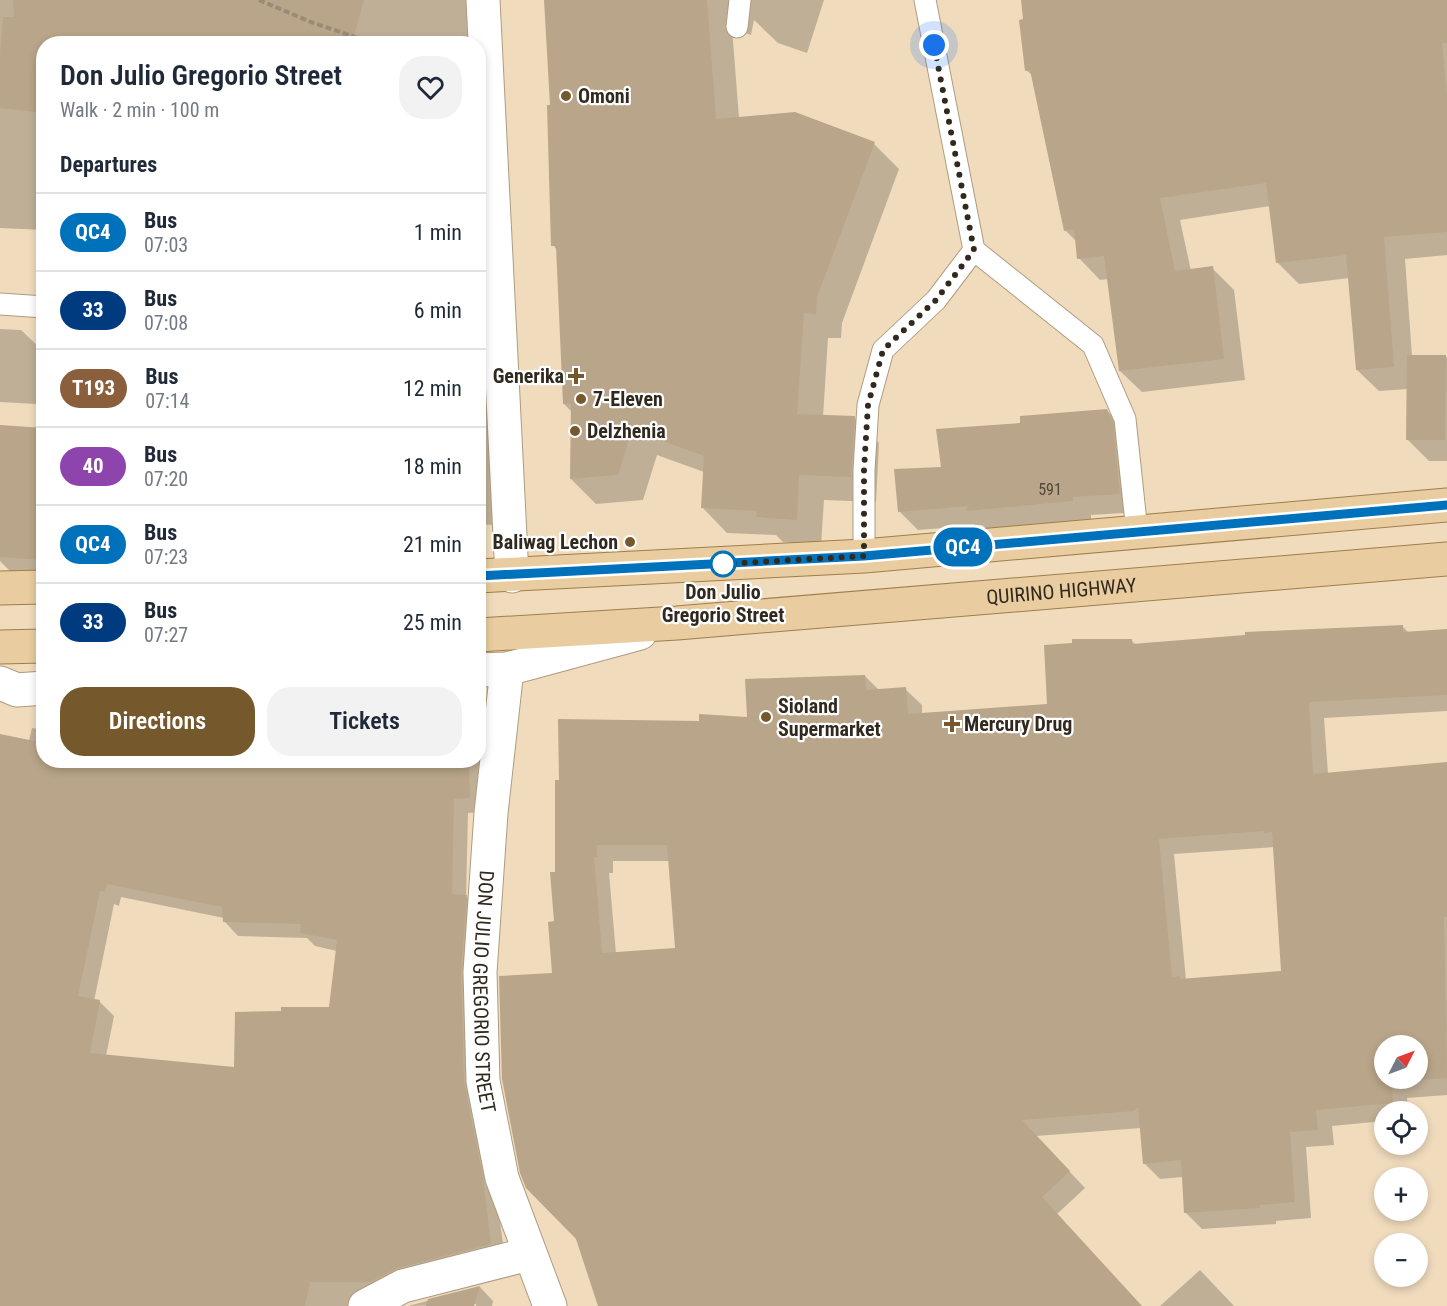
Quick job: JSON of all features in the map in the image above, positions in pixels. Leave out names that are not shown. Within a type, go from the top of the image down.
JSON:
[{"type":"main road","points":[[486,576],[864,556],[1447,505]]},
{"type":"main road","name":"QUIRINO HIGHWAY","points":[[486,635],[677,623],[1447,559]]},
{"type":"main road","points":[[0,588],[36,588]]},
{"type":"main road","points":[[0,647],[36,646]]},
{"type":"street","points":[[483,0],[485,36]]},
{"type":"street","points":[[486,60],[512,576]]},
{"type":"street","name":"QUIRINO HIGHWAY","points":[[493,669],[677,623]]},
{"type":"street","name":"DON JULIO GREGORIO STREET","points":[[493,669],[491,813],[480,972],[483,1081],[502,1178],[550,1306]]},
{"type":"street","points":[[0,683],[18,690],[36,689]]},
{"type":"street","points":[[365,1306],[403,1286],[529,1254]]},
{"type":"lane","points":[[737,27],[740,0]]},
{"type":"lane","points":[[925,0],[974,250],[1093,345],[1125,419],[1137,532]]},
{"type":"lane","points":[[864,556],[864,470],[868,405],[883,350],[936,300],[974,250]]},
{"type":"lane","points":[[0,304],[36,306]]},
{"type":"path","points":[[259,0],[352,36]]},
{"type":"building","points":[[13,0],[364,0],[354,36],[36,36],[36,112],[0,108],[3,17],[14,17]]},
{"type":"building","points":[[544,0],[707,0],[716,119],[795,112],[875,142],[817,297],[816,314],[804,313],[797,414],[855,416],[851,477],[799,475],[797,520],[756,517],[757,511],[701,508],[704,456],[632,430],[618,475],[570,479],[571,404],[563,404],[556,246],[551,246],[547,105],[550,105]]},
{"type":"building","points":[[1021,0],[1447,0],[1447,43],[1442,43],[1447,95],[1447,232],[1384,237],[1394,367],[1356,370],[1346,255],[1276,263],[1266,183],[1160,198],[1175,271],[1213,266],[1224,359],[1119,371],[1104,256],[1077,259],[1074,229],[1064,231],[1030,70],[1025,71],[1019,20],[1023,19]]},
{"type":"building","points":[[1407,355],[1446,355],[1445,440],[1406,440]]},
{"type":"building","points":[[1107,409],[1113,422],[1120,494],[1073,497],[1073,501],[966,511],[968,506],[898,512],[894,469],[941,467],[936,429],[1020,423],[1020,416]]},
{"type":"building","points":[[0,425],[36,427],[36,559],[0,557]]},
{"type":"building","points":[[1403,625],[1403,632],[1447,629],[1447,695],[1309,702],[1313,774],[1447,762],[1447,917],[1444,917],[1447,1078],[1428,1079],[1428,1035],[1374,1035],[1374,1089],[1392,1089],[1393,1101],[1374,1101],[1374,1105],[1316,1110],[1318,1130],[1290,1132],[1295,1202],[1260,1205],[1260,1208],[1184,1213],[1181,1160],[1143,1164],[1138,1107],[1134,1111],[1022,1120],[1070,1171],[1042,1197],[1142,1306],[598,1306],[576,1239],[526,1188],[520,1173],[502,1079],[499,976],[552,973],[548,922],[554,921],[550,872],[555,872],[555,780],[559,780],[558,719],[699,721],[699,714],[747,717],[745,679],[865,675],[866,690],[906,687],[908,714],[1047,704],[1044,645],[1072,643],[1072,639],[1132,639],[1132,644],[1245,635],[1245,632]],"holes":[[[1264,831],[1264,833],[1272,832],[1281,971],[1180,979],[1180,976],[1172,977],[1159,839]],[[597,845],[667,845],[675,948],[602,953],[594,857],[597,857]]]},
{"type":"building","points":[[0,734],[36,741],[36,768],[469,768],[470,798],[454,799],[452,894],[467,895],[461,972],[464,1082],[483,1178],[491,1244],[398,1268],[370,1282],[310,1282],[305,1306],[0,1306]],"holes":[[[107,884],[222,907],[223,922],[301,924],[300,933],[337,940],[329,1007],[281,1007],[281,1011],[235,1012],[234,1067],[90,1053],[100,1000],[78,996],[100,891],[105,892]]]},
{"type":"building","points":[[480,1286],[474,1306],[426,1306],[428,1299]]},
{"type":"bus line","name":"QC4","points":[[486,576],[864,556],[1447,505]]},
{"type":"place","name":"Omoni","points":[[566,96]]},
{"type":"place","name":"Generika","points":[[576,376]]},
{"type":"place","name":"7-Eleven","points":[[581,399]]},
{"type":"place","name":"Delzhenia","points":[[575,431]]},
{"type":"place","name":"Baliwag Lechon","points":[[630,542]]},
{"type":"place","name":"Don Julio Gregorio Street","points":[[723,564]]},
{"type":"place","name":"Sioland Supermarket","points":[[766,717]]},
{"type":"place","name":"Mercury Drug","points":[[952,724]]},
{"type":"route","points":[[723,564],[864,556],[864,470],[868,405],[883,350],[936,300],[974,250],[934,45]]}]
